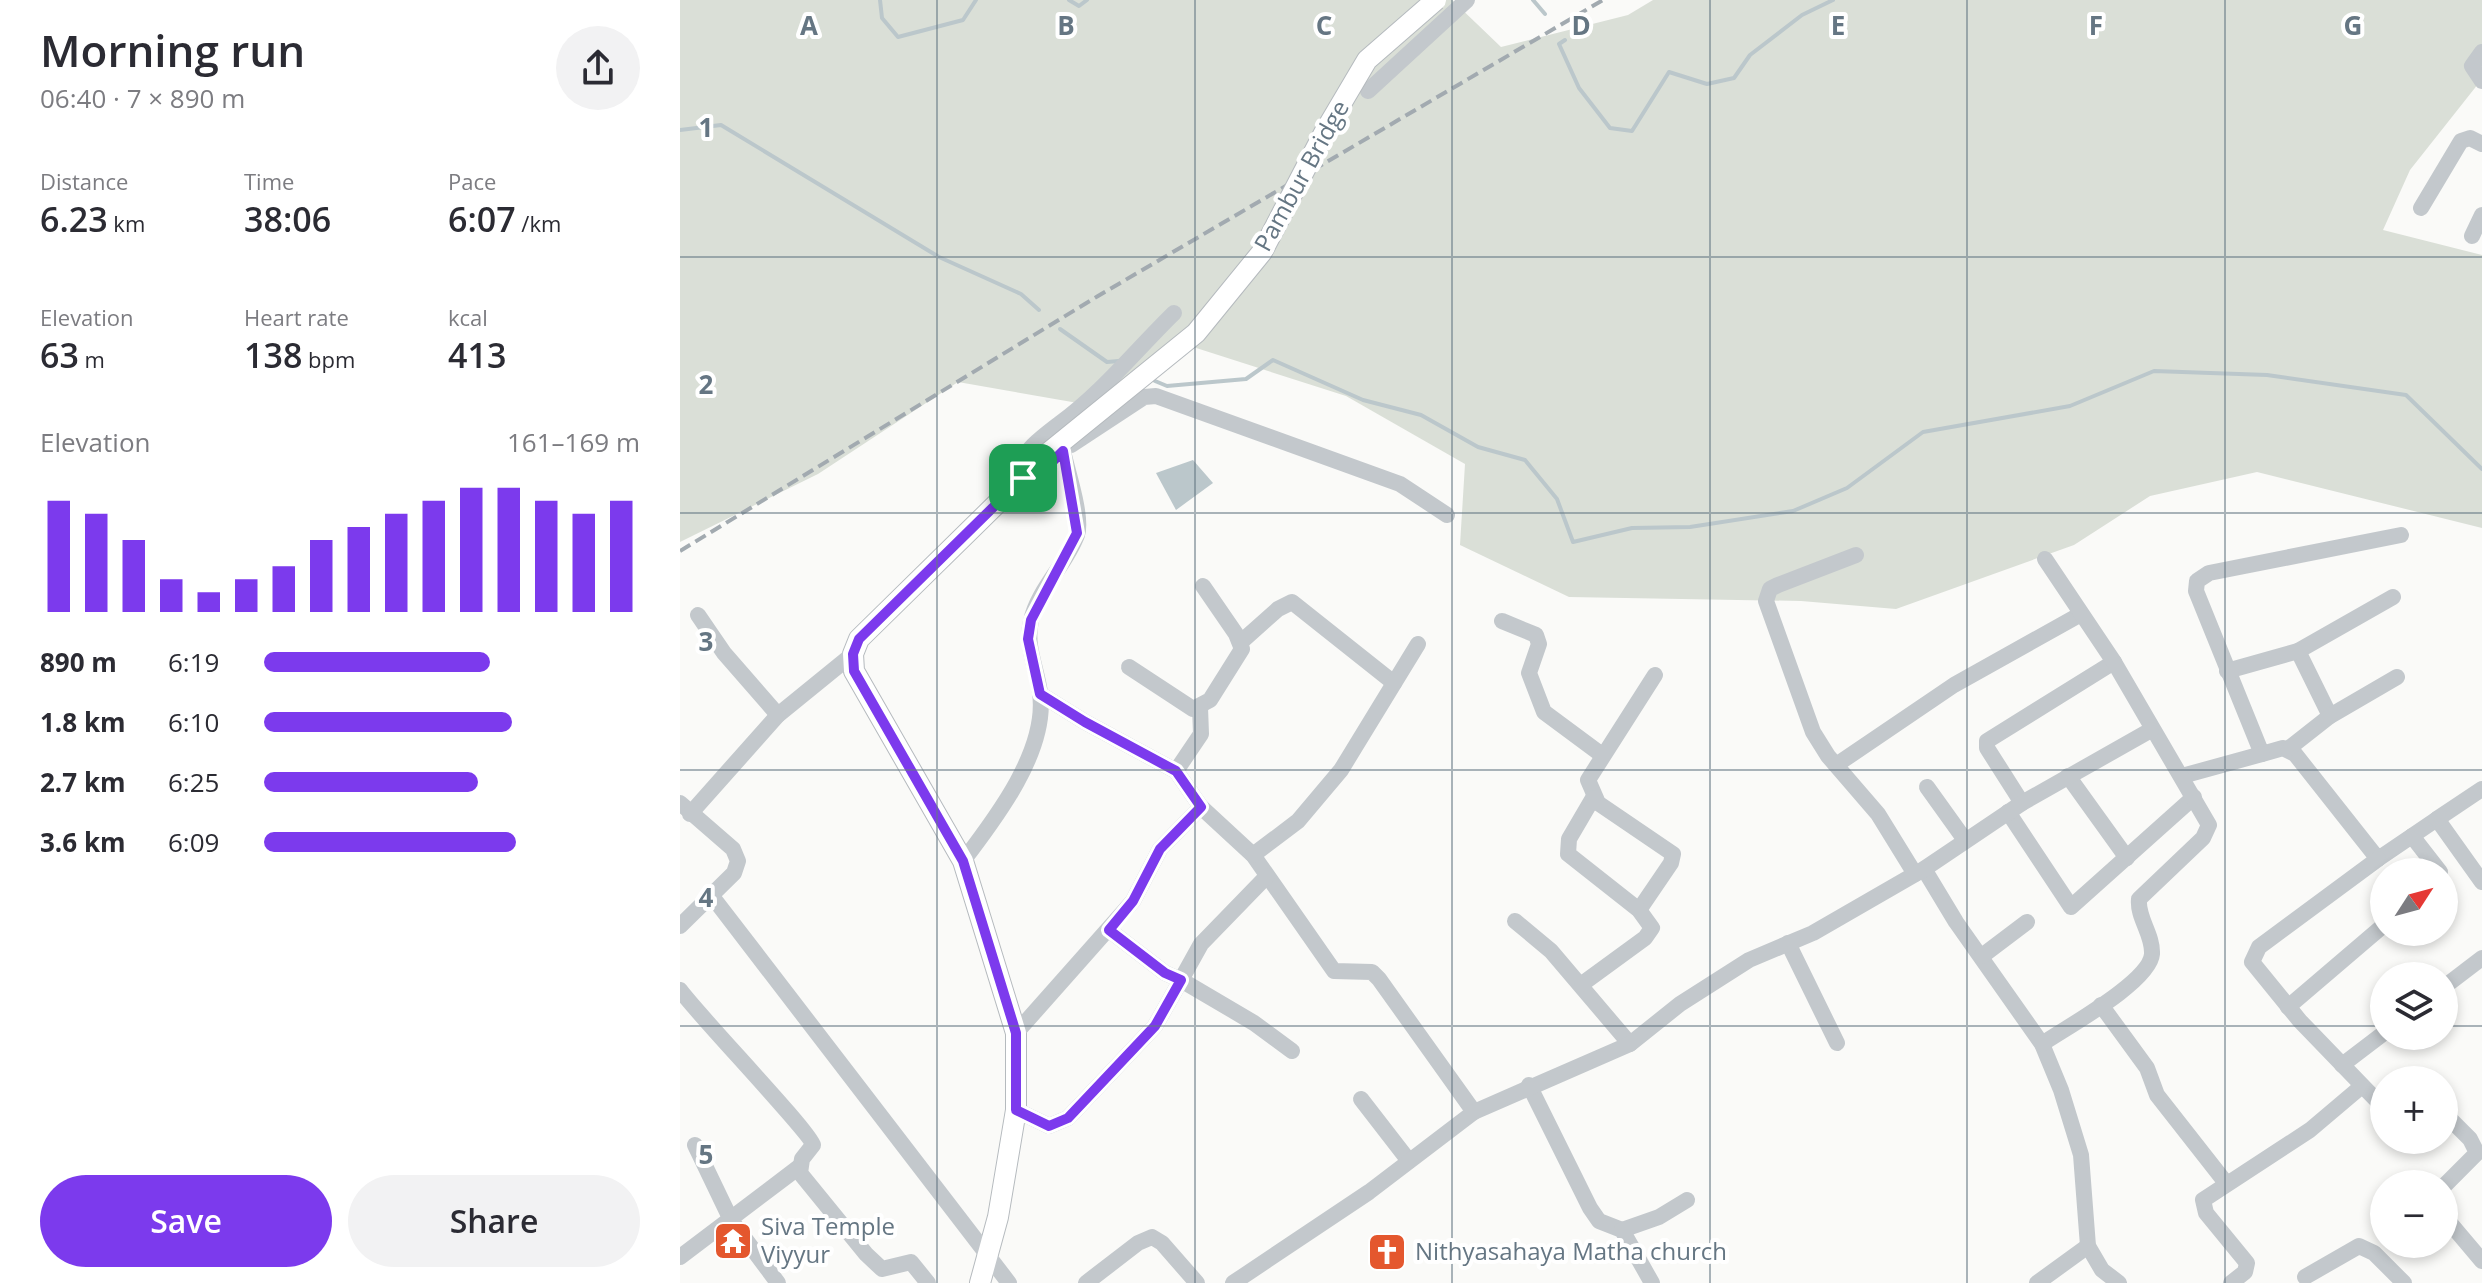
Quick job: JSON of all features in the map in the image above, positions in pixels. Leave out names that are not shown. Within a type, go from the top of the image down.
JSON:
[{"type":"main road","name":"Pambur Bridge","points":[[853,654],[859,639],[1048,453],[1196,333],[1262,252],[1325,131],[1367,60],[1436,0]]},
{"type":"main road","points":[[853,654],[854,671],[963,861],[1016,1033],[1016,1110],[988,1259],[980,1283]]},
{"type":"street","points":[[1368,91],[1467,0]]},
{"type":"street","points":[[2482,52],[2472,66],[2482,81]]},
{"type":"street","points":[[2421,208],[2461,141],[2470,138],[2482,144]]},
{"type":"street","points":[[2472,236],[2482,215]]},
{"type":"street","points":[[1174,313],[1086,404],[1022,459],[1018,469],[1023,478],[1036,478],[1063,451],[1144,397],[1156,396],[1400,484],[1447,515]]},
{"type":"street","points":[[963,861],[991,826],[1022,773],[1041,722],[1040,694],[1028,639],[1031,620],[1077,533],[1063,451]]},
{"type":"street","points":[[2262,754],[2196,591],[2202,577],[2252,561],[2401,535]]},
{"type":"street","points":[[1856,555],[1770,589],[1766,601],[1813,732],[1836,765],[1878,814],[2042,1044],[2061,1090],[2081,1155],[2088,1246],[2102,1270],[2119,1283]]},
{"type":"street","points":[[2042,1044],[2101,1005],[2149,964],[2152,949],[2139,899],[2207,832],[2205,815],[2182,776],[2151,730],[2114,662],[2045,559]]},
{"type":"street","points":[[1203,586],[1241,642]]},
{"type":"street","points":[[2227,671],[2298,651],[2393,597]]},
{"type":"street","points":[[1129,667],[1185,706],[1200,707],[1210,700],[1236,663],[1241,642],[1278,609],[1292,602],[1394,683]]},
{"type":"street","points":[[1836,765],[1954,685],[2081,614]]},
{"type":"street","points":[[698,615],[724,653],[778,715]]},
{"type":"street","points":[[1502,621],[1536,635],[1539,644],[1529,673],[1544,712],[1602,755]]},
{"type":"street","points":[[1253,855],[1298,821],[1341,770],[1418,644]]},
{"type":"street","points":[[2298,651],[2330,716]]},
{"type":"street","points":[[680,926],[734,873],[738,861],[720,837],[685,808],[778,715],[853,654]]},
{"type":"street","points":[[2114,662],[1987,741],[1987,748],[2015,808],[2069,906],[2194,797]]},
{"type":"street","points":[[1639,910],[1671,863],[1673,854],[1593,798],[1588,780],[1655,675]]},
{"type":"street","points":[[2182,776],[2288,749],[2330,716],[2397,677]]},
{"type":"street","points":[[1040,694],[1176,771],[1201,807],[1253,855],[1334,971],[1372,972],[1379,979],[1474,1112]]},
{"type":"street","points":[[1176,771],[1201,734],[1200,707]]},
{"type":"street","points":[[1233,1283],[1276,1257],[1474,1112],[1529,1085],[1630,1044],[1680,1004],[1749,960],[1788,943],[1919,872],[2015,808],[2151,730]]},
{"type":"street","points":[[2288,749],[2377,858]]},
{"type":"street","points":[[2068,776],[2127,858]]},
{"type":"street","points":[[1927,787],[1965,840]]},
{"type":"street","points":[[2379,858],[2482,789]]},
{"type":"street","points":[[1582,984],[1650,932],[1651,923],[1568,854],[1569,839],[1593,798]]},
{"type":"street","points":[[1016,1033],[1133,901],[1160,849],[1201,807]]},
{"type":"street","points":[[2437,819],[2482,882]]},
{"type":"street","points":[[2412,836],[2429,858]]},
{"type":"street","points":[[2370,865],[2259,947],[2253,955],[2256,970],[2370,1094]]},
{"type":"street","points":[[1016,1110],[1049,1126],[1068,1118],[1155,1026],[1210,932],[1267,876]]},
{"type":"street","points":[[711,895],[1009,1283]]},
{"type":"street","points":[[1515,921],[1551,951],[1582,984],[1630,1044]]},
{"type":"street","points":[[1982,956],[2027,922]]},
{"type":"street","points":[[1109,930],[1165,973],[1254,1023],[1292,1051]]},
{"type":"street","points":[[2288,1007],[2370,937]]},
{"type":"street","points":[[1788,943],[1837,1043]]},
{"type":"street","points":[[2458,976],[2482,958]]},
{"type":"street","points":[[680,990],[813,1140],[799,1167],[680,1257]]},
{"type":"street","points":[[2101,1005],[2147,1068],[2157,1095],[2226,1183]]},
{"type":"street","points":[[2342,1065],[2370,1044]]},
{"type":"street","points":[[1529,1085],[1590,1208],[1609,1227],[1622,1230],[1659,1217],[1687,1200]]},
{"type":"street","points":[[2231,1283],[2245,1272],[2247,1263],[2202,1206],[2207,1194],[2310,1130],[2362,1086]]},
{"type":"street","points":[[1361,1099],[1409,1161]]},
{"type":"street","points":[[2458,1122],[2476,1134],[2475,1157],[2458,1173]]},
{"type":"street","points":[[695,1145],[731,1220],[778,1283]]},
{"type":"street","points":[[799,1167],[805,1181],[875,1265],[888,1269],[911,1262],[928,1283]]},
{"type":"street","points":[[1622,1230],[1652,1283]]},
{"type":"street","points":[[2458,1233],[2482,1261]]},
{"type":"street","points":[[1086,1283],[1138,1243],[1152,1237],[1162,1243],[1197,1283]]},
{"type":"street","points":[[2037,1283],[2088,1246]]},
{"type":"street","points":[[2305,1277],[2359,1246],[2374,1253],[2404,1283]]},
{"type":"shaded area","points":[[680,0],[1452,0],[1501,47],[1628,15],[1653,0],[2482,0],[2482,79],[2410,170],[2383,230],[2482,255],[2482,528],[2257,472],[2150,496],[2074,545],[1896,609],[1801,601],[1569,597],[1460,545],[1465,464],[1346,396],[1190,346],[1118,410],[958,382],[818,474],[680,542]]},
{"type":"shaded area","points":[[1193,460],[1213,483],[1176,510],[1156,473]]},
{"type":"waterway","points":[[880,0],[882,18],[898,37],[963,20],[976,0]]},
{"type":"waterway","points":[[1069,0],[1079,6],[1087,0]]},
{"type":"waterway","points":[[1533,0],[1545,14]]},
{"type":"waterway","points":[[1565,40],[1559,44],[1579,88],[1610,128],[1632,131],[1669,72],[1707,84],[1734,78],[1750,55],[1802,15],[1833,0]]},
{"type":"waterway","points":[[680,130],[721,125],[939,257],[1021,294],[1039,310]]},
{"type":"waterway","points":[[1060,329],[1107,362],[1119,361]]},
{"type":"waterway","points":[[1155,381],[1167,386],[1246,379],[1273,360],[1363,400],[1421,415],[1478,447],[1525,460],[1557,499],[1573,542],[1632,528],[1690,527],[1793,511],[1847,488],[1923,432],[2070,406],[2154,371],[2267,375],[2406,395],[2482,469]]},
{"type":"railway","points":[[680,551],[1098,296],[1603,0]]},
{"type":"place","name":"Siva Temple Viyyur","points":[[733,1241]]},
{"type":"place","name":"Nithyasahaya Matha church","points":[[1387,1252]]},
{"type":"route","points":[[1063,451],[1078,524],[1077,533],[1031,620],[1028,639],[1040,694],[1176,771],[1201,807],[1160,849],[1133,901],[1109,930],[1165,973],[1181,980],[1155,1026],[1068,1118],[1049,1126],[1016,1110],[1016,1033],[963,861],[854,671],[853,654],[859,639],[1023,478],[1036,478],[1063,451]]}]
